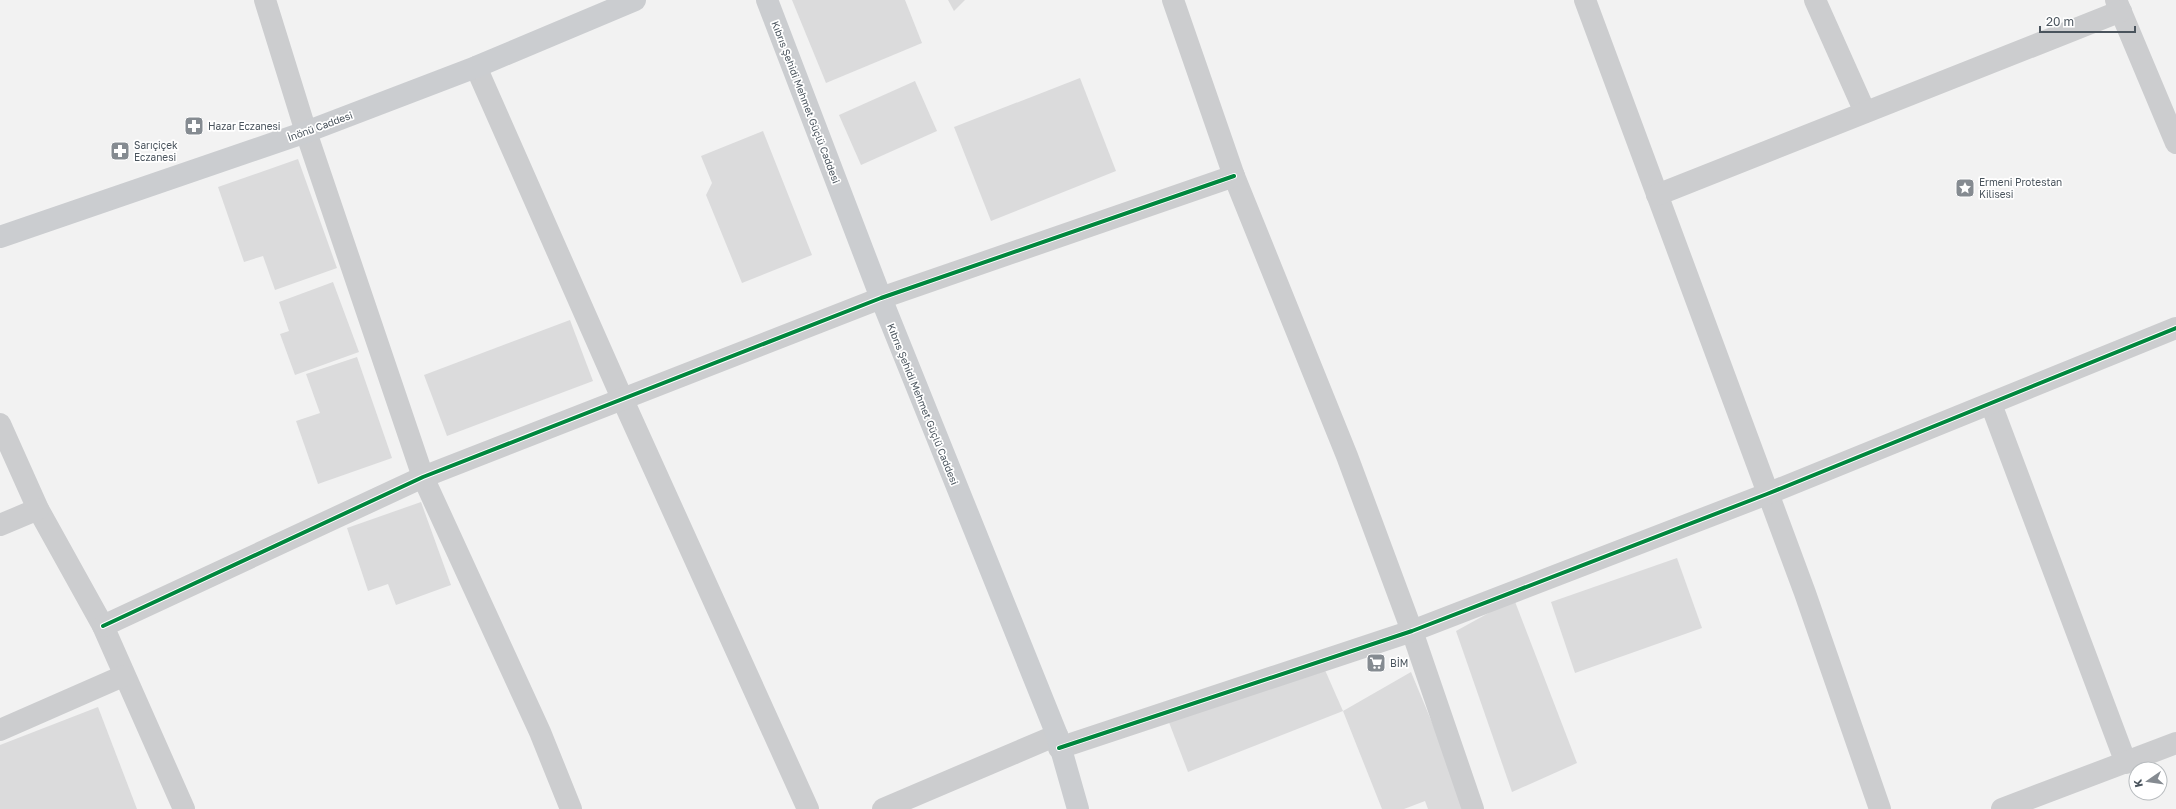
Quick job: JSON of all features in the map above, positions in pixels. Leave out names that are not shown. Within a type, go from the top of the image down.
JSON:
[{"type":"street","points":[[265,0],[306,132],[423,477],[540,732],[571,809]]},
{"type":"street","name":"İnönü Caddesi","points":[[0,237],[306,132],[476,67],[635,0]]},
{"type":"street","name":"Kıbrıs Şehidi Mehmet Güçlü Caddesi","points":[[767,0],[881,298],[1058,741],[1078,809]]},
{"type":"street","points":[[1173,0],[1234,176],[1347,456],[1412,631],[1473,809]]},
{"type":"street","points":[[1585,0],[1805,594],[1880,809]]},
{"type":"street","points":[[1815,0],[1865,112]]},
{"type":"street","points":[[1657,195],[1865,112],[2118,5],[2176,143]]},
{"type":"street","points":[[476,67],[622,398],[808,809]]},
{"type":"street","points":[[103,626],[423,477],[881,298],[1234,176]]},
{"type":"street","points":[[882,809],[1058,741],[1412,631],[1767,494],[2176,328]]},
{"type":"street","points":[[1991,404],[2126,763]]},
{"type":"street","points":[[0,424],[38,509],[103,626],[123,676],[184,809]]},
{"type":"street","points":[[0,524],[38,509]]},
{"type":"street","points":[[0,730],[123,676]]},
{"type":"street","points":[[2002,809],[2176,743]]},
{"type":"building","points":[[792,0],[905,0],[922,43],[826,83]]},
{"type":"building","points":[[948,0],[965,0],[954,11]]},
{"type":"building","points":[[1080,78],[1116,171],[991,221],[954,127]]},
{"type":"building","points":[[915,81],[937,131],[861,165],[839,115]]},
{"type":"building","points":[[763,131],[812,255],[742,283],[706,195],[712,183],[701,156]]},
{"type":"building","points":[[298,159],[337,268],[275,290],[263,256],[244,262],[218,187]]},
{"type":"building","points":[[333,282],[359,352],[295,375],[280,334],[289,331],[279,302]]},
{"type":"building","points":[[570,320],[593,381],[447,436],[424,375]]},
{"type":"building","points":[[357,357],[392,458],[318,484],[296,421],[320,413],[306,374]]},
{"type":"building","points":[[421,502],[451,585],[396,605],[388,584],[368,591],[347,528]]},
{"type":"building","points":[[1677,558],[1702,628],[1575,673],[1551,602]]},
{"type":"building","points":[[1514,599],[1577,763],[1512,792],[1456,631]]},
{"type":"building","points":[[1321,661],[1343,711],[1188,772],[1165,712]]},
{"type":"building","points":[[1411,672],[1468,809],[1428,809],[1425,801],[1404,809],[1382,809],[1343,711]]},
{"type":"building","points":[[98,707],[137,809],[0,809],[0,745]]},
{"type":"cycle path","points":[[103,626],[423,477],[881,298],[1234,176]]},
{"type":"cycle path","points":[[1059,748],[1412,631],[1767,494],[2176,328]]},
{"type":"place","name":"Hazar Eczanesi","points":[[194,126]]},
{"type":"place","name":"Sarıçiçek Eczanesi","points":[[120,151]]},
{"type":"place","name":"Ermeni Protestan Kilisesi","points":[[1965,188]]},
{"type":"place","name":"BİM","points":[[1376,663]]}]
